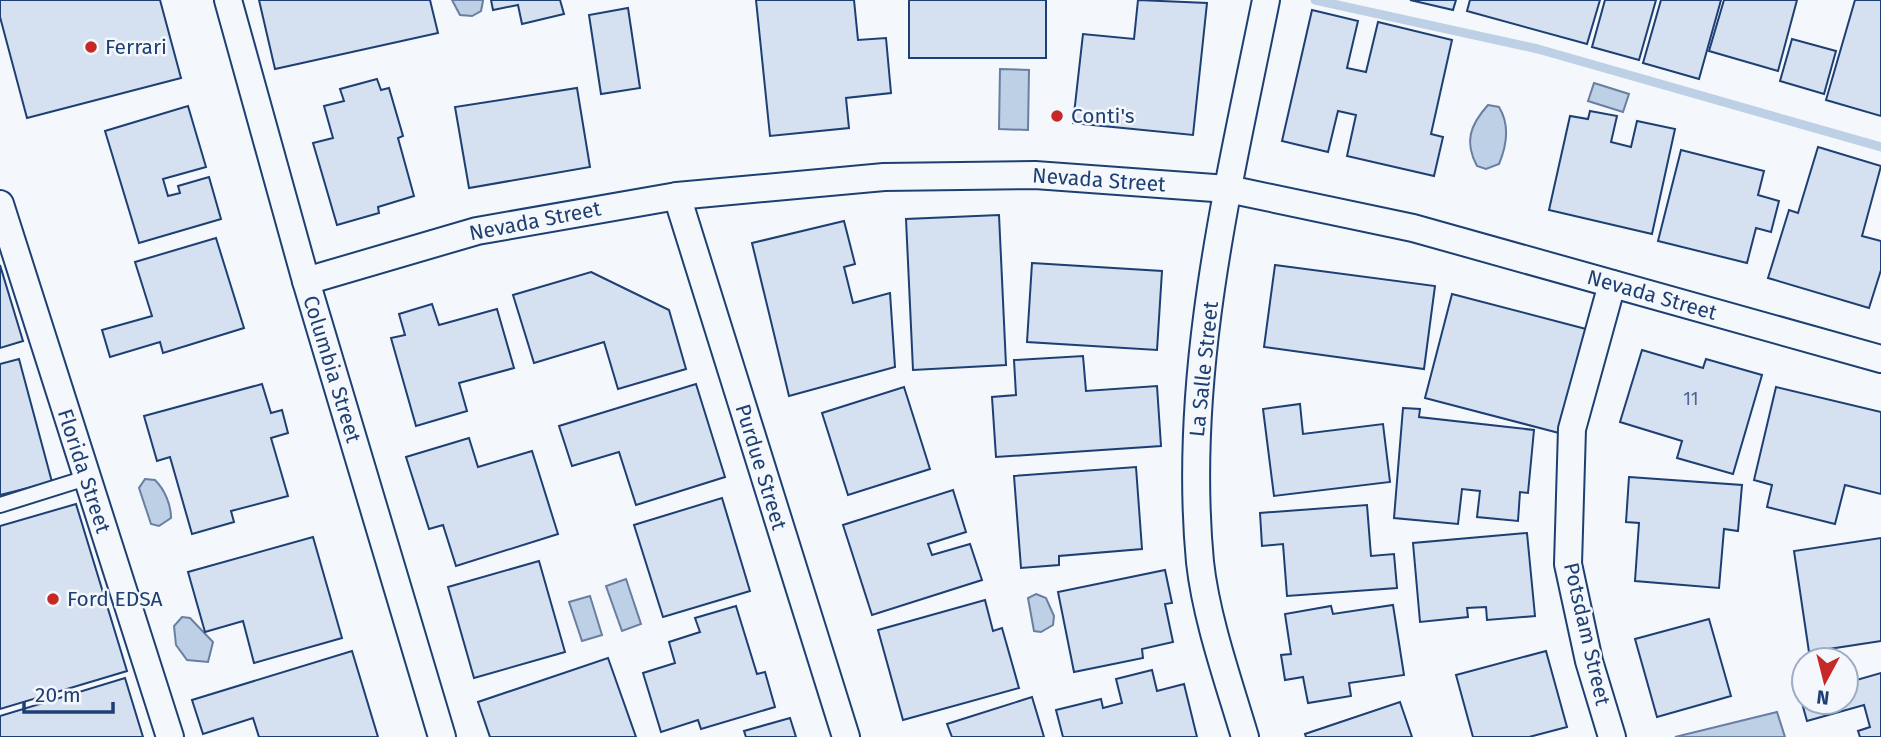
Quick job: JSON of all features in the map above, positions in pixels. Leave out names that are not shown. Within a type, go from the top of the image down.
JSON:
[{"type":"street","name":"Columbia Street","points":[[228,0],[306,281],[442,737]]},
{"type":"street","name":"La Salle Street","points":[[1245,737],[1224,669],[1201,565],[1194,464],[1202,359],[1228,189],[1266,0]]},
{"type":"street","name":"Nevada Street","points":[[306,281],[477,231],[677,196],[884,177],[1021,175],[1228,189],[1413,228],[1881,359]]},
{"type":"street","name":"Purdue Street","points":[[677,196],[846,737]]},
{"type":"street","name":"Florida Street","points":[[0,204],[170,737]]},
{"type":"street","name":"Potsdam Street","points":[[1612,284],[1572,429],[1569,564],[1589,662],[1612,737]]},
{"type":"lane","points":[[0,505],[86,478]]},
{"type":"water","points":[[452,0],[483,0],[481,11],[472,16],[460,15]]},
{"type":"water","points":[[1000,69],[1029,70],[1028,130],[999,129]]},
{"type":"water","points":[[1594,83],[1629,94],[1623,112],[1588,101]]},
{"type":"water","points":[[1488,105],[1499,107],[1505,121],[1506,135],[1499,164],[1486,169],[1477,166],[1470,141],[1473,127]]},
{"type":"water","points":[[145,479],[155,480],[169,503],[171,518],[159,526],[151,524],[139,488]]},
{"type":"water","points":[[626,579],[641,624],[622,631],[606,586]]},
{"type":"water","points":[[1036,594],[1046,598],[1054,616],[1053,625],[1041,632],[1034,631],[1028,598]]},
{"type":"water","points":[[590,596],[602,635],[582,641],[569,602]]},
{"type":"water","points":[[182,617],[190,618],[213,642],[208,662],[187,660],[176,645],[174,626]]},
{"type":"water","points":[[1777,712],[1785,737],[1675,737]]},
{"type":"building","name":"Ferrari","points":[[0,0],[160,0],[181,78],[27,118],[0,17]]},
{"type":"building","points":[[259,0],[430,0],[438,33],[275,69]]},
{"type":"building","points":[[491,0],[560,0],[564,14],[522,24],[518,5],[493,10]]},
{"type":"building","points":[[756,0],[854,0],[858,40],[886,38],[891,93],[846,98],[849,128],[770,136]]},
{"type":"building","points":[[909,0],[1046,0],[1046,58],[909,58]]},
{"type":"building","points":[[1138,0],[1207,3],[1193,135],[1073,123],[1083,34],[1134,39]]},
{"type":"building","points":[[1410,0],[1456,0],[1453,10]]},
{"type":"building","points":[[1470,0],[1600,0],[1587,44],[1467,11]]},
{"type":"building","points":[[1605,0],[1656,0],[1639,60],[1592,47]]},
{"type":"building","points":[[1661,0],[1721,0],[1699,79],[1643,63]]},
{"type":"building","points":[[1724,0],[1797,0],[1778,71],[1709,51]]},
{"type":"building","points":[[1855,0],[1881,0],[1881,116],[1826,100]]},
{"type":"building","points":[[628,8],[640,88],[601,94],[589,15]]},
{"type":"building","points":[[1312,10],[1358,21],[1347,68],[1366,72],[1378,22],[1452,40],[1431,134],[1443,137],[1434,176],[1347,156],[1356,115],[1338,111],[1328,152],[1282,141]]},
{"type":"building","points":[[1792,39],[1836,51],[1824,94],[1780,81]]},
{"type":"building","points":[[377,79],[381,90],[389,88],[403,136],[398,138],[414,196],[378,207],[379,213],[337,225],[313,143],[333,138],[324,106],[344,101],[340,89]]},
{"type":"building","points":[[577,88],[590,167],[469,188],[455,107]]},
{"type":"building","points":[[188,106],[206,167],[163,179],[168,196],[180,193],[178,186],[209,177],[221,219],[139,243],[105,131]]},
{"type":"building","points":[[1590,111],[1617,116],[1611,142],[1631,147],[1637,121],[1675,129],[1652,234],[1549,210],[1570,116],[1588,119]]},
{"type":"building","points":[[1818,147],[1881,166],[1862,236],[1881,241],[1881,270],[1869,308],[1768,278],[1789,210],[1798,213]]},
{"type":"building","points":[[1681,150],[1764,171],[1758,195],[1779,201],[1771,232],[1756,228],[1747,263],[1658,241]]},
{"type":"building","points":[[999,215],[1006,365],[913,370],[906,219]]},
{"type":"building","points":[[844,221],[855,264],[844,267],[853,303],[890,293],[895,367],[789,396],[752,243]]},
{"type":"building","points":[[216,238],[244,328],[163,353],[160,342],[110,357],[102,330],[152,316],[135,262]]},
{"type":"building","points":[[1032,263],[1162,271],[1157,350],[1027,342]]},
{"type":"building","points":[[0,265],[23,341],[0,348]]},
{"type":"building","points":[[1275,265],[1435,286],[1424,369],[1264,347]]},
{"type":"building","points":[[591,272],[669,310],[686,369],[618,389],[604,342],[534,363],[513,295]]},
{"type":"building","points":[[1452,294],[1586,329],[1559,433],[1425,398]]},
{"type":"building","points":[[432,304],[439,325],[497,309],[514,368],[459,383],[467,411],[416,426],[391,338],[405,335],[399,314]]},
{"type":"building","points":[[1642,350],[1703,368],[1706,359],[1762,375],[1733,474],[1677,458],[1682,441],[1620,422]]},
{"type":"building","points":[[1083,356],[1086,391],[1157,386],[1161,446],[996,457],[992,397],[1016,395],[1014,360]]},
{"type":"building","points":[[19,359],[52,482],[0,495],[0,364]]},
{"type":"building","points":[[262,384],[271,413],[282,410],[288,433],[271,438],[288,496],[231,511],[234,522],[192,534],[170,457],[157,461],[144,416]]},
{"type":"building","points":[[696,384],[725,477],[636,505],[619,452],[572,466],[559,426]]},
{"type":"building","points":[[904,387],[930,469],[848,495],[822,413]]},
{"type":"building","points":[[1776,387],[1881,412],[1881,494],[1845,485],[1835,524],[1767,507],[1772,485],[1754,480]]},
{"type":"building","points":[[1300,404],[1303,434],[1383,424],[1390,482],[1274,496],[1263,409]]},
{"type":"building","points":[[1403,408],[1420,409],[1419,417],[1534,430],[1528,493],[1520,492],[1518,521],[1477,517],[1480,491],[1462,489],[1458,524],[1394,518]]},
{"type":"building","points":[[469,438],[478,467],[532,451],[558,534],[456,566],[443,525],[429,529],[406,457]]},
{"type":"building","points":[[1136,467],[1142,549],[1059,556],[1059,565],[1021,568],[1014,476]]},
{"type":"building","points":[[1629,477],[1742,485],[1738,531],[1724,529],[1719,588],[1635,581],[1639,523],[1626,522]]},
{"type":"building","points":[[953,490],[966,532],[928,544],[932,555],[970,544],[982,580],[872,615],[843,525]]},
{"type":"building","points":[[722,498],[750,591],[663,617],[634,525]]},
{"type":"building","name":"Ford EDSA","points":[[76,504],[127,671],[0,709],[0,526]]},
{"type":"building","points":[[1367,505],[1371,556],[1394,554],[1397,588],[1287,596],[1283,544],[1262,546],[1260,513]]},
{"type":"building","points":[[1527,533],[1535,616],[1487,620],[1486,607],[1467,608],[1468,617],[1420,622],[1413,543]]},
{"type":"building","points":[[313,537],[342,638],[254,663],[243,621],[205,632],[188,572]]},
{"type":"building","points":[[1881,538],[1881,641],[1848,646],[1808,646],[1794,551]]},
{"type":"building","points":[[539,561],[565,652],[474,678],[448,587]]},
{"type":"building","points":[[1165,570],[1172,603],[1165,604],[1173,642],[1142,649],[1143,658],[1074,672],[1058,592]]},
{"type":"building","points":[[985,600],[993,631],[1002,628],[1019,688],[903,720],[878,630]]},
{"type":"building","points":[[1393,605],[1404,675],[1349,683],[1351,696],[1308,703],[1303,677],[1285,680],[1281,655],[1291,654],[1285,614],[1331,606],[1333,614]]},
{"type":"building","points":[[736,606],[757,674],[765,672],[775,707],[701,729],[698,720],[661,732],[643,673],[675,663],[669,642],[700,632],[695,618]]},
{"type":"building","points":[[1709,619],[1731,696],[1657,717],[1635,639]]},
{"type":"building","points":[[352,651],[378,737],[259,737],[253,718],[203,734],[192,700]]},
{"type":"building","points":[[1546,651],[1567,727],[1529,737],[1473,737],[1456,675]]},
{"type":"building","points":[[608,658],[636,737],[490,737],[478,702]]},
{"type":"building","points":[[1152,670],[1157,691],[1184,684],[1197,737],[1063,737],[1056,710],[1101,699],[1103,708],[1122,703],[1116,679]]},
{"type":"building","points":[[1881,673],[1881,737],[1860,737],[1858,731],[1870,727],[1864,705],[1860,706],[1860,679]]},
{"type":"building","points":[[125,678],[143,737],[0,737],[0,716]]},
{"type":"building","points":[[1032,697],[1044,737],[952,737],[947,724]]},
{"type":"building","points":[[1400,702],[1412,737],[1306,737],[1305,734]]},
{"type":"building","points":[[1806,716],[1825,716],[1807,721]]},
{"type":"building","points":[[790,718],[796,737],[746,737],[744,731]]},
{"type":"waterway","points":[[1315,0],[1538,49],[1881,147]]},
{"type":"place","name":"Ferrari","points":[[91,47]]},
{"type":"place","name":"Conti's","points":[[1057,116]]},
{"type":"place","name":"Ford EDSA","points":[[53,599]]}]
